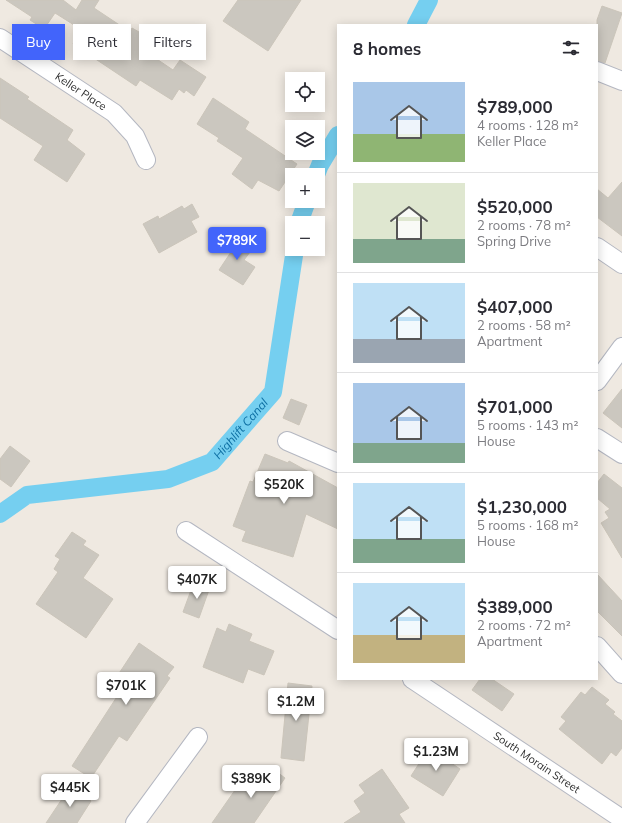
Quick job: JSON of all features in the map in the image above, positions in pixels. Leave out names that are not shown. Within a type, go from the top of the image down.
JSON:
[{"type":"street","name":"Keller Place","points":[[0,38],[114,113],[135,136],[146,160]]},
{"type":"street","points":[[598,71],[622,81]]},
{"type":"street","points":[[598,248],[622,264]]},
{"type":"street","points":[[598,380],[622,347]]},
{"type":"street","points":[[598,439],[622,454]]},
{"type":"street","points":[[287,441],[337,463]]},
{"type":"street","points":[[186,531],[337,629]]},
{"type":"street","points":[[598,647],[622,674]]},
{"type":"street","name":"South Morain Street","points":[[414,680],[622,819]]},
{"type":"street","points":[[135,823],[198,737]]},
{"type":"building","points":[[6,0],[63,0],[76,10],[82,0],[99,0],[94,8],[118,24],[73,24],[55,13],[47,24],[36,24],[30,20],[32,17]]},
{"type":"building","points":[[238,0],[301,0],[268,51],[223,21]]},
{"type":"building","points":[[602,6],[622,13],[605,63],[598,61],[597,20]]},
{"type":"building","points":[[132,28],[139,32],[139,60],[158,60],[173,70],[180,60],[206,77],[194,96],[186,90],[184,93],[179,89],[172,100],[140,80],[136,86],[97,60],[131,60]]},
{"type":"building","points":[[0,78],[29,97],[27,99],[73,130],[67,140],[85,154],[67,182],[34,160],[43,146],[0,118]]},
{"type":"building","points":[[213,98],[249,122],[245,129],[285,156],[285,160],[291,160],[297,164],[294,168],[285,168],[285,182],[279,191],[258,180],[252,189],[232,174],[243,158],[217,141],[219,138],[197,124]]},
{"type":"building","points":[[622,182],[622,236],[598,218],[598,190],[608,198]]},
{"type":"building","points":[[192,204],[199,217],[191,221],[197,232],[159,253],[143,224],[158,216],[159,219],[182,206],[184,209]]},
{"type":"building","points":[[231,235],[253,248],[244,260],[255,267],[243,285],[219,270],[231,252],[223,247]]},
{"type":"building","points":[[622,389],[622,428],[603,413]]},
{"type":"building","points":[[291,399],[307,405],[299,425],[283,418]]},
{"type":"building","points":[[10,446],[30,461],[11,487],[0,479],[0,459]]},
{"type":"building","points":[[265,454],[288,463],[289,461],[337,487],[337,529],[306,514],[293,557],[242,541],[246,531],[233,526],[250,481],[253,482]]},
{"type":"building","points":[[604,474],[622,488],[622,558],[601,523],[609,518],[605,512],[610,509],[598,499],[598,482]]},
{"type":"building","points":[[72,532],[86,541],[83,545],[99,555],[83,578],[113,599],[86,638],[36,604],[58,572],[54,569],[60,559],[55,556]]},
{"type":"building","points":[[598,575],[622,601],[622,636],[598,612]]},
{"type":"building","points":[[194,582],[210,587],[199,618],[183,612]]},
{"type":"building","points":[[229,624],[252,634],[249,641],[274,651],[264,675],[248,669],[243,683],[203,667],[217,628],[226,632]]},
{"type":"building","points":[[139,643],[174,667],[167,676],[170,678],[127,741],[119,736],[91,778],[72,766],[120,692],[111,686]]},
{"type":"building","points":[[479,680],[493,680],[514,694],[502,711],[472,690]]},
{"type":"building","points":[[288,683],[312,686],[304,761],[281,758]]},
{"type":"building","points":[[592,687],[609,700],[605,704],[615,712],[613,714],[622,721],[622,748],[616,756],[611,752],[602,764],[559,729],[566,721],[561,717],[581,692],[585,695]]},
{"type":"building","points":[[429,748],[460,769],[443,796],[411,776]]},
{"type":"building","points":[[269,766],[285,778],[254,823],[212,823],[240,783],[247,788],[259,771],[263,774]]},
{"type":"building","points":[[382,769],[409,808],[399,814],[405,823],[344,823],[361,812],[354,801],[365,793],[359,785]]},
{"type":"building","points":[[70,787],[91,801],[77,823],[46,823]]},
{"type":"waterway","name":"Highlift Canal","points":[[417,24],[429,0]]},
{"type":"waterway","name":"Highlift Canal","points":[[319,168],[337,137]]},
{"type":"waterway","name":"Highlift Canal","points":[[302,216],[304,208]]},
{"type":"waterway","name":"Highlift Canal","points":[[0,514],[27,495],[168,479],[212,462],[273,392],[294,256]]}]
